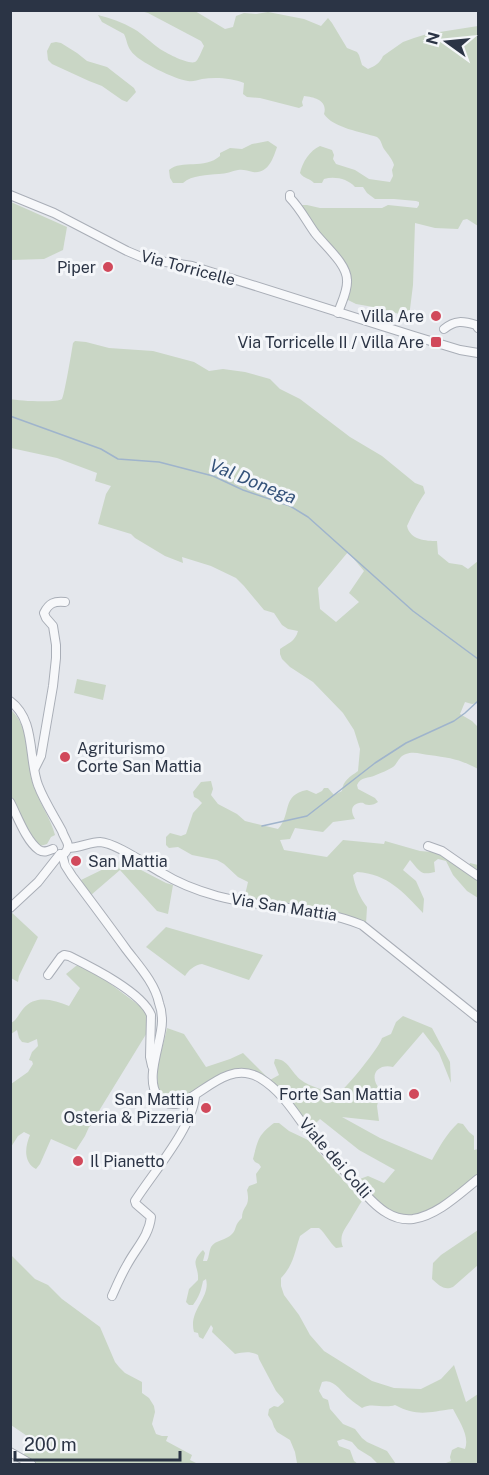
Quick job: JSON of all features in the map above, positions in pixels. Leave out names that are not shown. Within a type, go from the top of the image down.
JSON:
[{"type":"street","name":"Via Torricelle","points":[[10,195],[54,213],[146,259],[192,266],[460,350],[478,352]]},
{"type":"street","points":[[290,195],[346,273],[348,280],[338,313]]},
{"type":"street","points":[[444,329],[451,323],[466,322],[477,325],[478,328]]},
{"type":"street","points":[[35,768],[41,756],[56,658],[56,637],[53,626],[45,613],[47,607],[56,602],[65,602]]},
{"type":"street","name":"Viale dei Colli","points":[[10,701],[17,706],[26,721],[38,784],[68,843],[61,851],[65,865],[137,963],[152,985],[159,1001],[162,1020],[152,1085],[156,1095],[170,1103],[181,1103],[228,1074],[240,1072],[258,1077],[282,1096],[311,1134],[374,1203],[394,1217],[410,1219],[426,1214],[448,1203],[478,1179]]},
{"type":"street","points":[[10,802],[33,844],[39,850],[61,851]]},
{"type":"street","points":[[61,851],[53,846],[56,840],[64,839]]},
{"type":"street","name":"Via San Mattia","points":[[61,851],[98,842],[105,843],[165,875],[218,896],[343,917],[362,925],[376,935],[478,1018]]},
{"type":"street","points":[[428,846],[442,851],[478,876]]},
{"type":"street","points":[[10,908],[38,882],[61,851]]},
{"type":"street","name":"Viale dei Colli","points":[[48,975],[61,957],[69,956],[117,983],[141,1001],[151,1015],[150,1057],[153,1070]]},
{"type":"street","points":[[112,1296],[150,1226],[151,1216],[135,1201],[176,1141],[195,1105],[195,1096]]},
{"type":"street","points":[[10,1452],[31,1464]]},
{"type":"green space","points":[[141,11],[195,11],[225,29],[233,27],[236,16],[244,13],[268,12],[304,19],[321,26],[328,18],[347,48],[357,52],[362,65],[368,69],[403,42],[427,34],[478,26],[478,226],[467,219],[463,220],[458,229],[435,228],[415,223],[413,285],[409,317],[348,300],[345,270],[296,205],[320,208],[382,208],[388,205],[417,208],[419,202],[416,201],[375,199],[363,187],[355,187],[345,180],[328,178],[322,183],[314,183],[300,173],[307,157],[320,146],[332,150],[336,164],[355,170],[369,179],[390,182],[394,165],[379,138],[334,123],[324,114],[324,106],[320,100],[312,97],[304,96],[303,106],[299,108],[247,97],[243,94],[244,83],[239,81],[207,78],[188,81],[157,69],[135,55],[124,34],[102,22],[98,15],[130,27],[163,51],[188,62],[199,58],[204,46],[201,41]]},
{"type":"green space","points":[[56,42],[87,61],[107,67],[136,92],[127,102],[102,86],[52,64],[48,60],[47,51],[51,43]]},
{"type":"green space","points":[[268,141],[277,147],[272,161],[263,171],[240,170],[200,176],[183,183],[173,183],[170,178],[169,170],[174,167],[207,163],[230,148],[242,149],[252,144]]},
{"type":"green space","points":[[11,202],[67,227],[63,250],[44,259],[11,260]]},
{"type":"green space","points":[[75,341],[86,342],[109,348],[153,351],[194,362],[209,371],[223,369],[270,379],[280,389],[300,399],[350,437],[382,456],[415,483],[423,486],[425,493],[407,526],[411,534],[423,540],[437,541],[438,554],[449,563],[462,565],[468,569],[478,561],[478,703],[465,702],[460,714],[478,727],[478,769],[449,758],[418,753],[406,754],[393,767],[359,782],[358,789],[378,802],[372,805],[356,804],[352,812],[355,819],[333,822],[323,832],[295,828],[290,839],[280,840],[284,850],[327,857],[343,840],[384,844],[385,841],[432,852],[441,847],[468,868],[470,863],[478,865],[478,898],[467,891],[453,875],[446,861],[438,859],[434,862],[435,872],[423,873],[410,860],[403,870],[416,881],[424,899],[423,913],[402,891],[386,880],[368,873],[357,872],[353,875],[358,892],[367,907],[366,924],[336,912],[254,905],[245,895],[248,882],[238,877],[224,864],[217,860],[192,855],[178,847],[169,848],[166,845],[166,837],[170,833],[181,836],[186,834],[193,813],[202,803],[194,797],[193,792],[201,782],[211,781],[213,789],[211,795],[218,804],[245,821],[278,829],[290,801],[299,792],[307,790],[316,794],[328,788],[334,795],[342,791],[345,781],[358,771],[360,749],[354,730],[343,713],[313,682],[282,659],[280,649],[293,640],[298,631],[288,629],[282,625],[274,613],[264,610],[236,578],[211,566],[182,557],[183,563],[165,556],[131,534],[98,524],[106,494],[111,486],[95,481],[97,473],[57,458],[11,448],[11,399],[46,401],[62,399]],"holes":[[[348,552],[364,571],[349,593],[359,602],[336,622],[320,609],[318,588]]]},
{"type":"green space","points":[[77,679],[106,685],[103,700],[74,693]]},
{"type":"green space","points":[[10,709],[23,728],[33,783],[55,835],[47,844],[34,848],[11,808]]},
{"type":"green space","points":[[122,860],[173,885],[168,914],[157,911],[120,870],[91,895],[81,880]]},
{"type":"green space","points":[[10,911],[38,937],[18,982],[11,978]]},
{"type":"green space","points":[[166,927],[263,955],[249,980],[202,964],[192,968],[185,976],[146,947]]},
{"type":"green space","points":[[81,962],[156,1018],[76,1150],[51,1139],[36,1169],[29,1162],[26,1154],[30,1135],[24,1132],[18,1136],[11,1147],[11,1084],[28,1072],[33,1064],[29,1060],[32,1052],[38,1046],[37,1039],[28,1043],[22,1042],[17,1030],[11,1034],[11,1023],[33,1001],[51,1000],[69,1006],[80,988],[66,974]]},
{"type":"green space","points":[[403,1016],[432,1028],[450,1062],[451,1083],[439,1053],[423,1032],[393,1067],[382,1067],[376,1073],[375,1081],[381,1090],[377,1106],[379,1121],[342,1117],[380,1138],[432,1160],[447,1135],[458,1123],[463,1124],[474,1136],[474,1150],[478,1149],[478,1177],[447,1200],[423,1213],[411,1216],[399,1215],[379,1204],[357,1180],[368,1176],[384,1183],[395,1170],[359,1150],[320,1119],[311,1128],[276,1085],[253,1071],[241,1069],[228,1072],[175,1101],[168,1100],[160,1093],[158,1066],[167,1028],[184,1034],[206,1067],[243,1053],[270,1080],[279,1075],[274,1063],[275,1059],[279,1059],[304,1082],[338,1094],[363,1067],[382,1038],[391,1034],[396,1022]]},
{"type":"green space","points":[[274,1123],[279,1123],[289,1131],[308,1140],[362,1201],[343,1232],[341,1239],[343,1247],[336,1248],[319,1228],[311,1228],[300,1236],[291,1263],[281,1278],[284,1295],[310,1335],[324,1351],[372,1381],[394,1388],[421,1389],[441,1379],[454,1365],[466,1402],[478,1394],[478,1464],[445,1464],[451,1461],[452,1450],[458,1447],[465,1449],[466,1444],[463,1429],[453,1409],[423,1413],[395,1405],[362,1408],[334,1384],[326,1381],[322,1382],[319,1391],[323,1398],[328,1400],[330,1409],[343,1424],[355,1429],[367,1442],[387,1451],[396,1464],[378,1464],[352,1442],[343,1439],[337,1441],[339,1446],[350,1450],[354,1461],[358,1464],[297,1463],[290,1440],[277,1432],[268,1415],[269,1409],[274,1406],[278,1407],[284,1402],[258,1355],[247,1352],[235,1354],[212,1332],[211,1325],[203,1339],[194,1332],[194,1317],[207,1286],[206,1279],[193,1305],[186,1302],[189,1289],[198,1280],[196,1258],[203,1250],[205,1253],[203,1261],[207,1261],[213,1245],[234,1232],[248,1200],[247,1190],[249,1186],[257,1183],[256,1174],[261,1167],[253,1159],[258,1142]]},
{"type":"green space","points":[[478,1230],[478,1265],[453,1287],[444,1288],[439,1285],[432,1279],[433,1263]]},
{"type":"green space","points":[[10,1254],[35,1279],[48,1285],[62,1299],[100,1327],[115,1362],[125,1373],[142,1382],[142,1393],[154,1406],[152,1424],[156,1434],[168,1436],[166,1441],[192,1455],[190,1460],[198,1464],[31,1464],[22,1457],[33,1440],[11,1425]]},
{"type":"waterway","name":"Val Donega","points":[[10,416],[101,449],[118,459],[159,462],[213,476],[243,490],[290,506],[308,517],[413,611],[478,659]]},
{"type":"waterway","points":[[262,826],[307,816],[375,763],[406,743],[454,721],[478,701]]},
{"type":"place","name":"Piper","points":[[108,267]]},
{"type":"place","name":"Villa Are","points":[[436,316]]},
{"type":"place","name":"Via Torricelle II / Villa Are","points":[[436,342]]},
{"type":"place","name":"Agriturismo Corte San Mattia","points":[[65,757]]},
{"type":"place","name":"San Mattia","points":[[76,861]]},
{"type":"place","name":"Forte San Mattia","points":[[414,1094]]},
{"type":"place","name":"San Mattia Osteria & Pizzeria","points":[[206,1108]]},
{"type":"place","name":"Il Pianetto","points":[[78,1161]]}]
